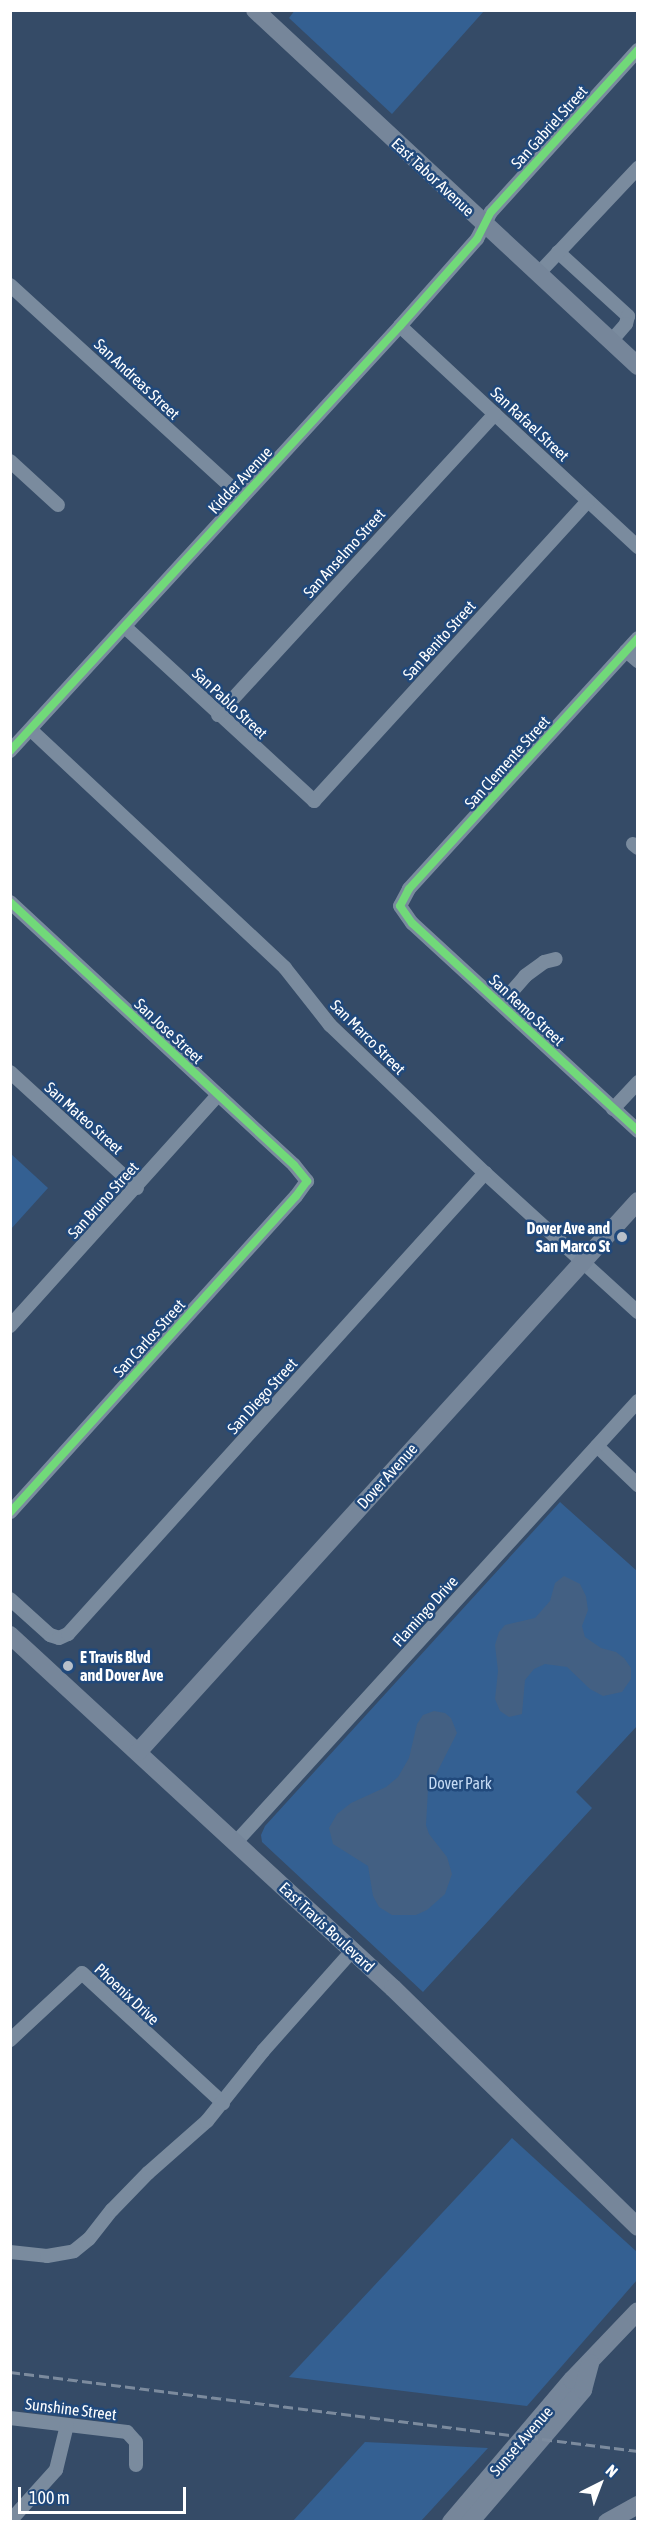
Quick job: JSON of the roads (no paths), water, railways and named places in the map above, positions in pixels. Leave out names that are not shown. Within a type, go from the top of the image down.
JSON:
[{"type":"main road","name":"East Tabor Avenue","points":[[255,10],[638,366]]},
{"type":"main road","name":"Dover Avenue","points":[[138,1752],[638,1201]]},
{"type":"main road","name":"East Travis Boulevard","points":[[10,1635],[353,1950],[638,2227]]},
{"type":"main road","name":"Sunset Avenue","points":[[451,2522],[591,2361],[638,2311]]},
{"type":"main road","name":"Sunset Avenue","points":[[470,2522],[584,2390],[591,2361]]},
{"type":"main road","points":[[607,2522],[638,2505]]},
{"type":"street","name":"San Gabriel Street","points":[[484,225],[491,212],[638,50]]},
{"type":"street","points":[[538,274],[638,168]]},
{"type":"street","name":"Kidder Avenue","points":[[10,751],[400,326],[475,241],[484,225]]},
{"type":"street","points":[[558,252],[628,316],[626,324],[610,341]]},
{"type":"street","name":"San Andreas Street","points":[[10,285],[242,497]]},
{"type":"street","name":"San Rafael Street","points":[[400,326],[638,547]]},
{"type":"street","name":"San Anselmo Street","points":[[218,715],[495,414]]},
{"type":"street","points":[[10,461],[58,505]]},
{"type":"street","name":"San Benito Street","points":[[314,801],[588,501]]},
{"type":"street","name":"San Pablo Street","points":[[125,627],[314,801]]},
{"type":"street","name":"San Clemente Street","points":[[400,906],[409,890],[638,638]]},
{"type":"street","points":[[626,651],[638,661]]},
{"type":"street","name":"San Marco Street","points":[[31,730],[285,968],[330,1025],[485,1173],[638,1312]]},
{"type":"street","name":"San Jose Street","points":[[10,902],[294,1165],[307,1181]]},
{"type":"street","name":"San Remo Street","points":[[400,906],[412,923],[638,1131]]},
{"type":"street","points":[[501,1004],[525,976],[544,962],[556,959]]},
{"type":"street","name":"San Mateo Street","points":[[10,1072],[137,1188]]},
{"type":"street","points":[[613,1109],[638,1082]]},
{"type":"street","name":"San Bruno Street","points":[[10,1326],[137,1188],[218,1095]]},
{"type":"street","name":"San Diego Street","points":[[10,1599],[50,1635],[59,1638],[68,1634],[485,1173]]},
{"type":"street","name":"San Carlos Street","points":[[10,1512],[296,1196],[307,1181]]},
{"type":"street","name":"Flamingo Drive","points":[[236,1842],[638,1401]]},
{"type":"street","points":[[597,1446],[638,1485]]},
{"type":"street","points":[[10,2252],[47,2256],[74,2251],[89,2239],[112,2210],[148,2173],[207,2121],[263,2051],[353,1950]]},
{"type":"street","name":"Phoenix Drive","points":[[10,2040],[82,1973],[222,2103]]},
{"type":"street","name":"Sunshine Street","points":[[10,2418],[127,2432],[136,2442],[135,2465]]},
{"type":"street","points":[[10,2521],[56,2470],[66,2425]]},
{"type":"railway","points":[[10,2372],[638,2451]]},
{"type":"place","name":"Dover Ave and San Marco St","points":[[622,1237]]},
{"type":"place","name":"E Travis Blvd and Dover Ave","points":[[68,1666]]},
{"type":"park label","name":"Dover Park","points":[[460,1783]]}]
